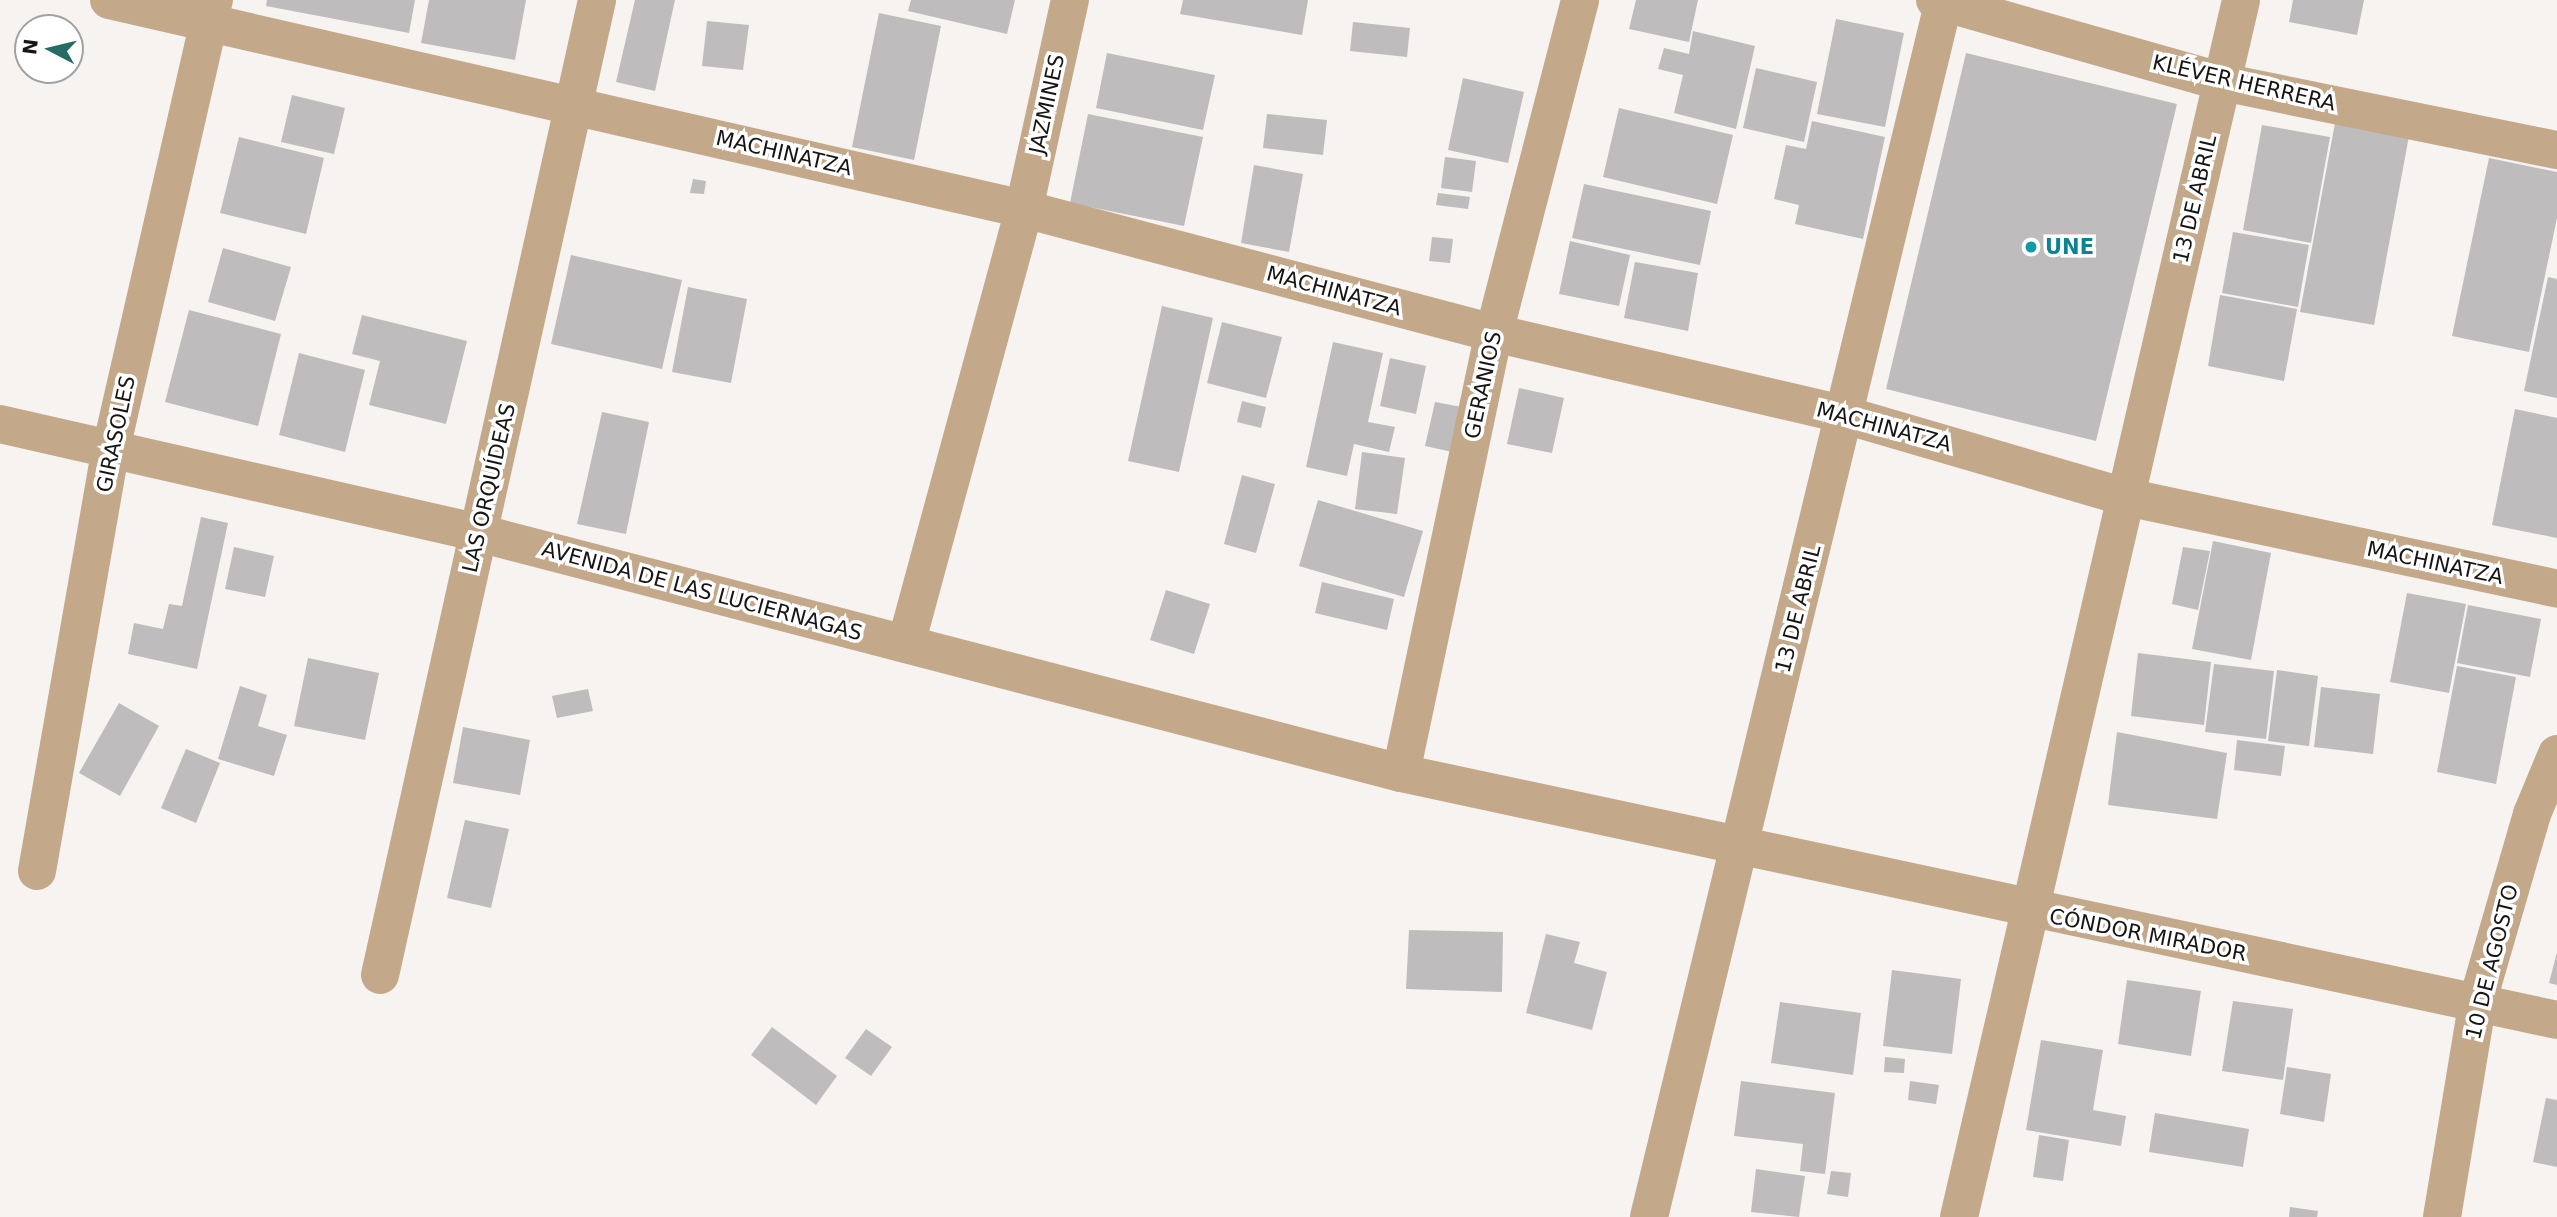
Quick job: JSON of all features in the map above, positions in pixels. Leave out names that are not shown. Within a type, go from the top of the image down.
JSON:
[{"type":"street","name":"MACHINATZA","points":[[109,0],[211,11],[574,105],[1024,209],[1494,333],[1844,415],[2126,497],[2557,589]]},
{"type":"street","name":"LAS ORQUÍDEAS","points":[[380,975],[597,0]]},
{"type":"street","name":"JAZMINES","points":[[906,644],[1024,209],[1070,0]]},
{"type":"street","name":"GERANIOS","points":[[1401,773],[1494,333],[1580,0]]},
{"type":"street","name":"13 DE ABRIL","points":[[1959,1217],[2241,0]]},
{"type":"street","name":"13 DE ABRIL","points":[[1649,1217],[1741,846],[1941,1]]},
{"type":"street","name":"KLÉVER HERRERA","points":[[1941,1],[2222,82],[2557,150]]},
{"type":"street","name":"GIRASOLES","points":[[37,871],[111,449],[211,11]]},
{"type":"street","name":"AVENIDA DE LAS LUCIERNAGAS","points":[[0,424],[479,533],[1401,773]]},
{"type":"street","name":"10 DE AGOSTO","points":[[2442,1217],[2478,1000],[2532,814],[2557,754]]},
{"type":"street","name":"CÓNDOR MIRADOR","points":[[1401,773],[1741,846],[2029,912],[2478,1000],[2557,1020]]},
{"type":"building","points":[[267,0],[415,0],[409,33],[266,6]]},
{"type":"building","points":[[429,0],[526,0],[515,60],[421,43]]},
{"type":"building","points":[[635,0],[675,0],[655,91],[616,82]]},
{"type":"building","points":[[911,0],[1015,0],[1007,34],[908,11]]},
{"type":"building","points":[[1183,0],[1308,0],[1302,35],[1180,14]]},
{"type":"building","points":[[1636,0],[1698,0],[1689,42],[1629,29]]},
{"type":"building","points":[[2293,0],[2364,0],[2357,35],[2289,22]]},
{"type":"building","points":[[879,13],[941,26],[914,160],[852,147]]},
{"type":"building","points":[[1836,19],[1904,33],[1885,127],[1817,114]]},
{"type":"building","points":[[707,21],[749,25],[743,70],[702,66]]},
{"type":"building","points":[[1353,22],[1410,28],[1407,57],[1350,51]]},
{"type":"building","points":[[1693,31],[1755,46],[1736,129],[1674,113],[1683,75],[1658,69],[1664,48],[1689,54]]},
{"type":"building","points":[[1107,53],[1215,75],[1203,130],[1096,108]]},
{"type":"building","name":"UNE","points":[[1966,53],[2177,104],[2096,441],[1886,389]]},
{"type":"building","points":[[1756,68],[1817,82],[1804,142],[1743,128]]},
{"type":"building","points":[[1463,78],[1524,92],[1508,163],[1448,150]]},
{"type":"building","points":[[292,95],[345,108],[334,154],[281,142]]},
{"type":"building","points":[[1619,108],[1733,135],[1717,204],[1603,177]]},
{"type":"building","points":[[1088,114],[1203,137],[1184,226],[1070,203]]},
{"type":"building","points":[[1267,114],[1327,120],[1323,155],[1263,148]]},
{"type":"building","points":[[1812,121],[1885,137],[1863,239],[1795,224],[1799,205],[1774,199],[1786,145],[1806,149]]},
{"type":"building","points":[[2335,123],[2409,136],[2374,325],[2300,312]]},
{"type":"building","points":[[2262,125],[2330,137],[2311,243],[2243,230]]},
{"type":"building","points":[[239,137],[324,158],[306,234],[220,213]]},
{"type":"building","points":[[1445,157],[1476,161],[1472,192],[1441,188]]},
{"type":"building","points":[[2489,158],[2557,172],[2557,218],[2529,352],[2452,336]]},
{"type":"building","points":[[1254,165],[1303,174],[1289,252],[1241,243]]},
{"type":"building","points":[[693,179],[706,181],[704,194],[690,193]]},
{"type":"building","points":[[1584,184],[1711,211],[1700,265],[1572,238]]},
{"type":"building","points":[[1438,193],[1470,197],[1468,209],[1436,205]]},
{"type":"building","points":[[2233,232],[2309,245],[2298,307],[2222,293]]},
{"type":"building","points":[[1432,237],[1453,239],[1450,263],[1429,261]]},
{"type":"building","points":[[1570,241],[1630,255],[1619,306],[1559,294]]},
{"type":"building","points":[[223,248],[291,267],[275,321],[208,302]]},
{"type":"building","points":[[571,255],[682,280],[662,369],[551,344]]},
{"type":"building","points":[[1635,262],[1698,273],[1688,331],[1624,318]]},
{"type":"building","points":[[2548,277],[2557,279],[2557,398],[2524,391]]},
{"type":"building","points":[[688,287],[747,299],[731,383],[672,372]]},
{"type":"building","points":[[2220,295],[2297,309],[2284,381],[2208,366]]},
{"type":"building","points":[[1162,306],[1213,318],[1179,472],[1128,461]]},
{"type":"building","points":[[189,310],[281,334],[258,426],[165,402]]},
{"type":"building","points":[[362,315],[467,341],[446,424],[369,405],[380,361],[352,354]]},
{"type":"building","points":[[1222,322],[1282,337],[1266,398],[1207,383]]},
{"type":"building","points":[[1333,342],[1383,353],[1368,422],[1395,427],[1389,452],[1354,444],[1347,476],[1306,467]]},
{"type":"building","points":[[299,353],[365,370],[345,452],[279,435]]},
{"type":"building","points":[[1390,358],[1426,366],[1416,414],[1380,406]]},
{"type":"building","points":[[1519,388],[1564,398],[1552,453],[1507,444]]},
{"type":"building","points":[[1242,401],[1266,407],[1261,428],[1237,422]]},
{"type":"building","points":[[1435,402],[1467,408],[1457,453],[1425,446]]},
{"type":"building","points":[[2515,409],[2557,418],[2557,538],[2492,525]]},
{"type":"building","points":[[602,412],[649,422],[626,534],[577,524]]},
{"type":"building","points":[[1362,452],[1405,458],[1397,514],[1355,509]]},
{"type":"building","points":[[1242,475],[1275,484],[1256,553],[1224,544]]},
{"type":"building","points":[[1318,500],[1423,531],[1404,597],[1299,566]]},
{"type":"building","points":[[201,517],[228,523],[197,669],[128,654],[134,623],[163,629],[169,604],[182,606]]},
{"type":"building","points":[[2213,541],[2271,553],[2251,660],[2192,649]]},
{"type":"building","points":[[234,547],[274,556],[265,597],[225,589]]},
{"type":"building","points":[[2183,547],[2210,551],[2198,610],[2172,604]]},
{"type":"building","points":[[1322,582],[1394,599],[1387,630],[1315,613]]},
{"type":"building","points":[[1166,590],[1210,604],[1194,654],[1150,640]]},
{"type":"building","points":[[2407,593],[2466,604],[2449,693],[2390,682]]},
{"type":"building","points":[[2468,605],[2541,619],[2530,677],[2457,663]]},
{"type":"building","points":[[2138,653],[2211,662],[2204,725],[2131,716]]},
{"type":"building","points":[[308,658],[379,673],[365,740],[294,726]]},
{"type":"building","points":[[2214,664],[2274,671],[2266,739],[2205,732]]},
{"type":"building","points":[[2457,666],[2516,677],[2496,784],[2437,772]]},
{"type":"building","points":[[2277,670],[2318,676],[2309,746],[2268,741]]},
{"type":"building","points":[[240,686],[267,695],[258,726],[287,735],[274,776],[218,759]]},
{"type":"building","points":[[2321,687],[2380,694],[2373,754],[2314,747]]},
{"type":"building","points":[[588,689],[593,711],[557,718],[552,696]]},
{"type":"building","points":[[119,703],[159,726],[120,796],[79,773]]},
{"type":"building","points":[[463,727],[530,740],[520,795],[453,783]]},
{"type":"building","points":[[2117,732],[2227,753],[2217,819],[2108,805]]},
{"type":"building","points":[[2237,740],[2285,746],[2281,776],[2234,770]]},
{"type":"building","points":[[186,749],[220,763],[196,823],[161,808]]},
{"type":"building","points":[[465,820],[509,829],[491,908],[447,898]]},
{"type":"building","points":[[1409,930],[1503,932],[1502,992],[1406,989]]},
{"type":"building","points":[[1546,934],[1580,942],[1574,963],[1607,972],[1592,1030],[1526,1013]]},
{"type":"building","points":[[2557,952],[2557,985],[2549,983]]},
{"type":"building","points":[[1892,970],[1961,979],[1952,1054],[1883,1046]]},
{"type":"building","points":[[2127,980],[2201,991],[2191,1056],[2118,1044]]},
{"type":"building","points":[[2233,1001],[2293,1009],[2283,1080],[2222,1071]]},
{"type":"building","points":[[1780,1002],[1861,1013],[1853,1075],[1771,1063]]},
{"type":"building","points":[[772,1027],[837,1076],[816,1105],[751,1055]]},
{"type":"building","points":[[866,1029],[892,1047],[871,1076],[845,1058]]},
{"type":"building","points":[[2041,1040],[2103,1050],[2093,1110],[2126,1116],[2121,1146],[2026,1130]]},
{"type":"building","points":[[1885,1057],[1905,1059],[1904,1073],[1884,1072]]},
{"type":"building","points":[[2287,1067],[2331,1074],[2324,1122],[2280,1114]]},
{"type":"building","points":[[1741,1081],[1835,1093],[1825,1174],[1800,1171],[1803,1144],[1734,1136]]},
{"type":"building","points":[[1910,1081],[1939,1085],[1936,1104],[1908,1100]]},
{"type":"building","points":[[2546,1098],[2557,1100],[2557,1167],[2533,1162]]},
{"type":"building","points":[[2155,1113],[2249,1129],[2243,1167],[2149,1152]]},
{"type":"building","points":[[2039,1135],[2069,1140],[2063,1181],[2033,1177]]},
{"type":"building","points":[[1756,1169],[1805,1176],[1799,1217],[1751,1212]]},
{"type":"building","points":[[1831,1171],[1851,1173],[1848,1197],[1827,1194]]},
{"type":"building","points":[[2290,1207],[2318,1211],[2317,1217],[2289,1217]]},
{"type":"place","name":"UNE","points":[[2031,247]]}]
